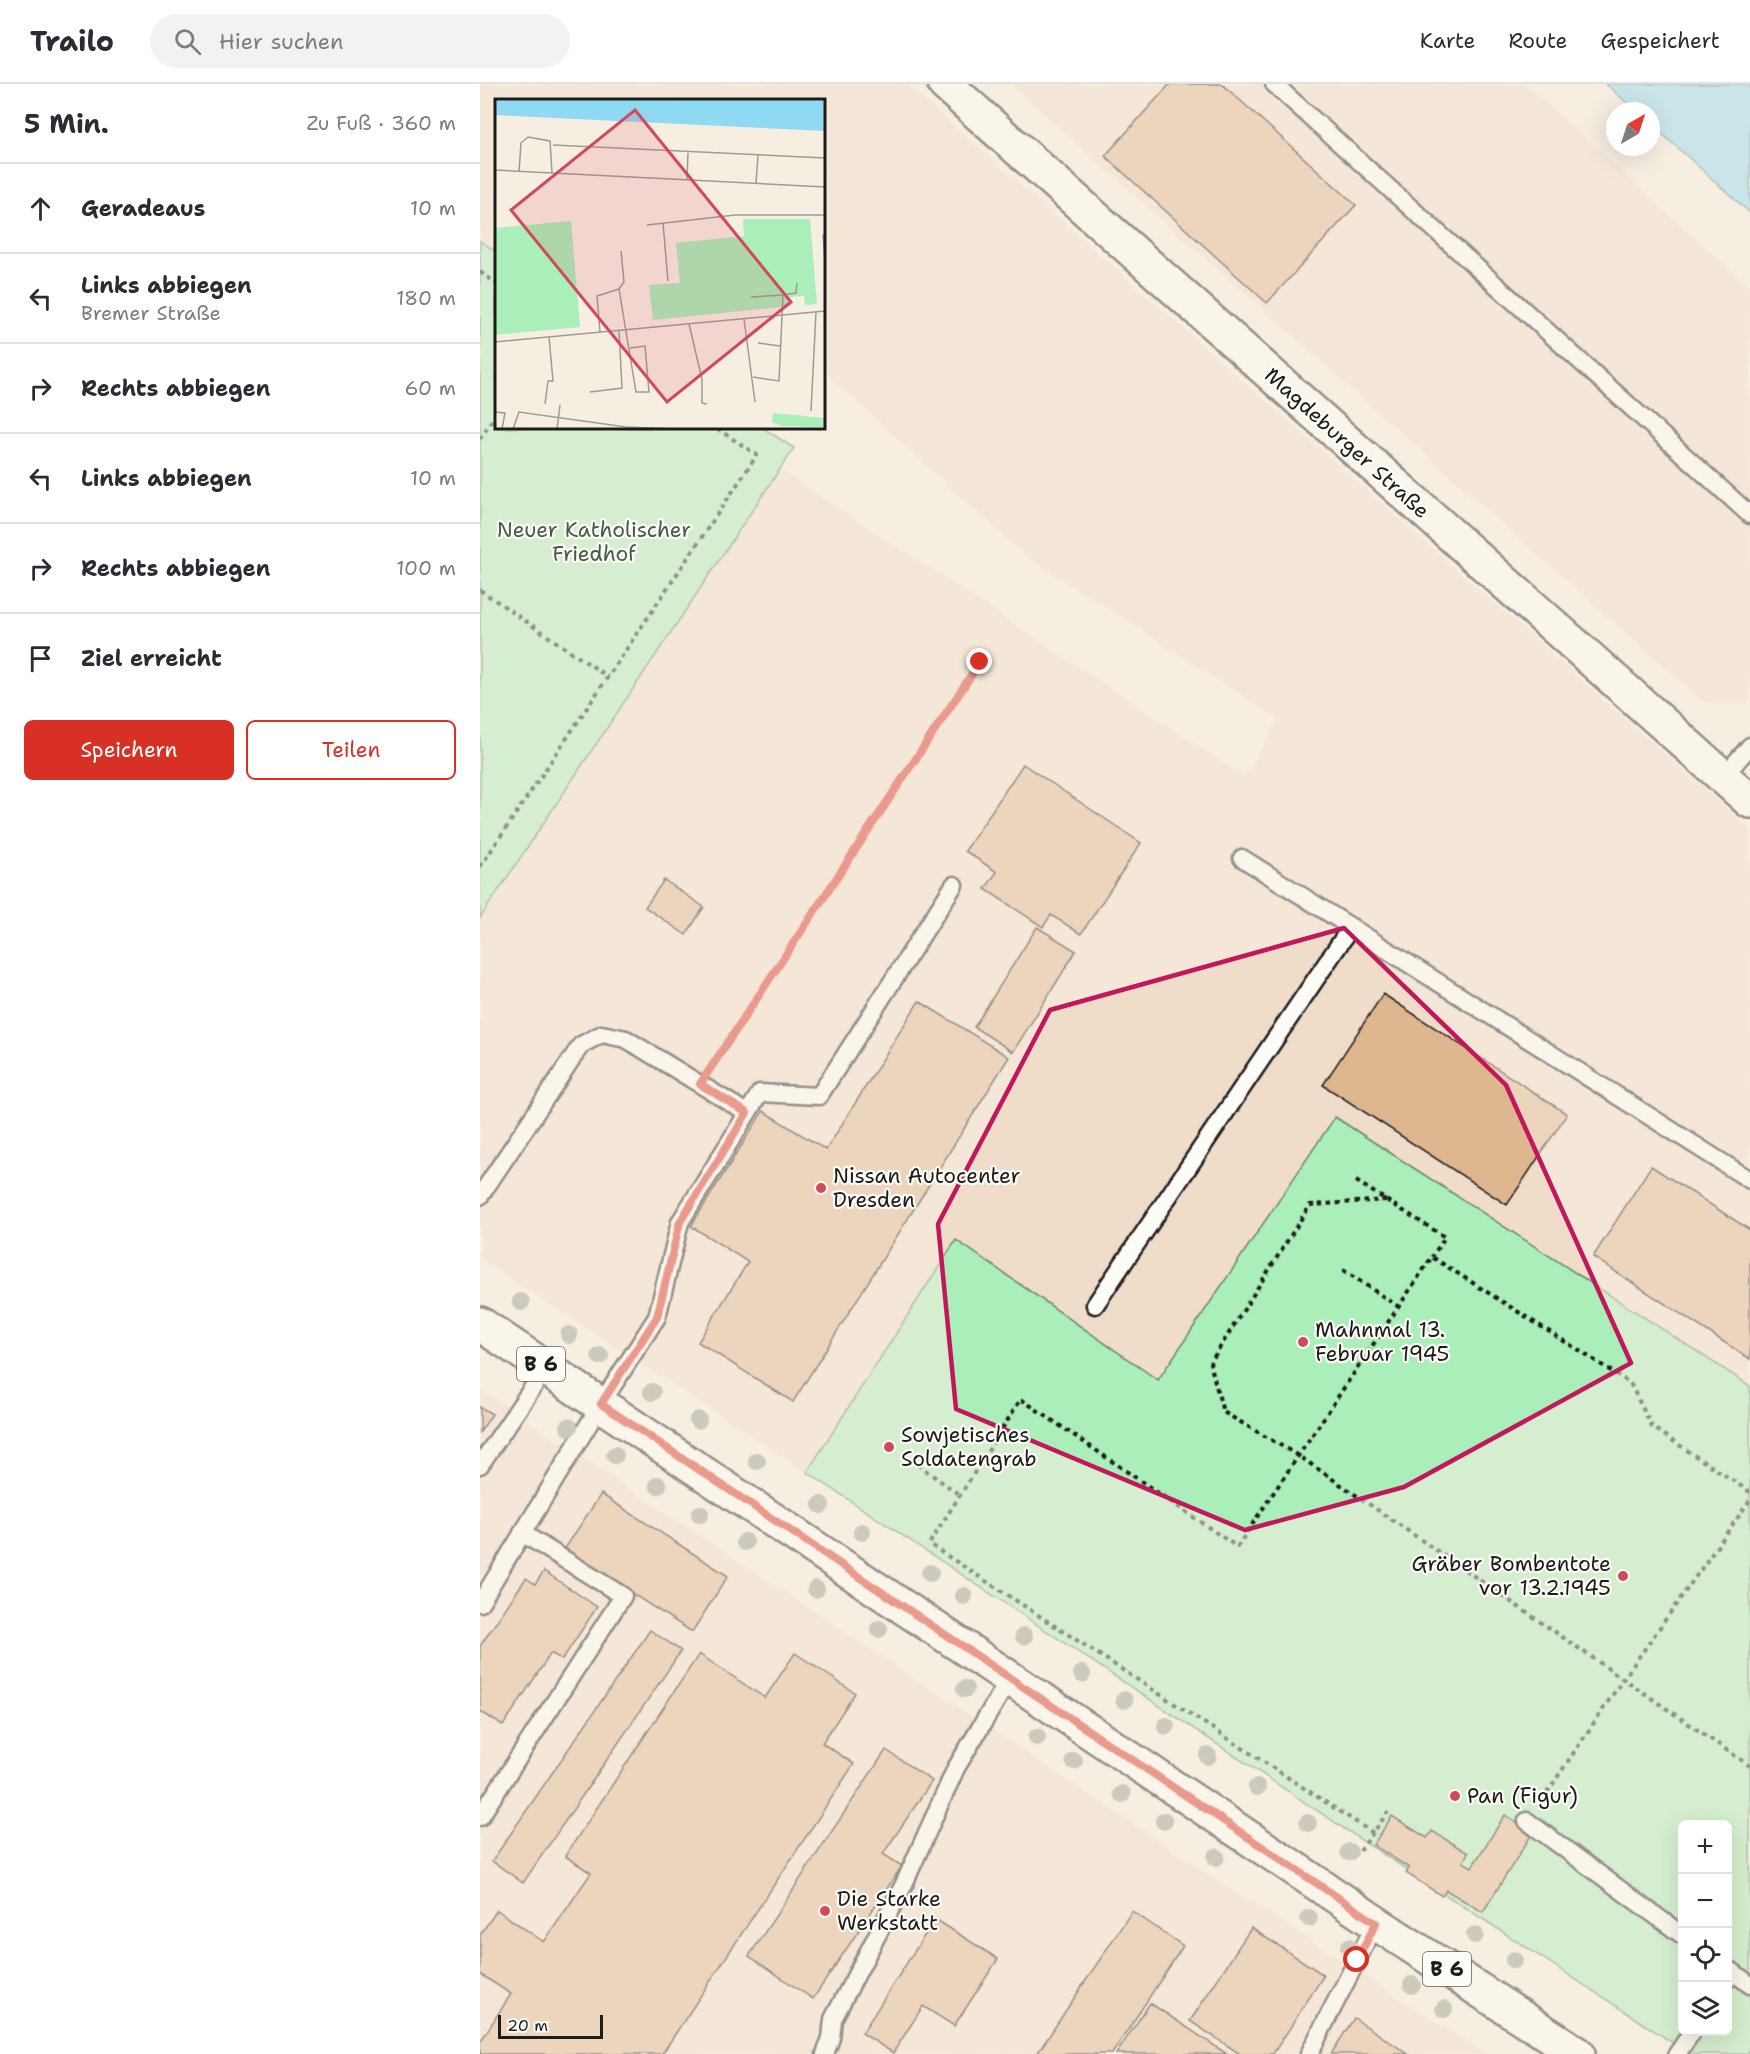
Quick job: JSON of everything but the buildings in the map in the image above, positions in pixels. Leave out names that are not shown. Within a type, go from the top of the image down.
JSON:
[{"type":"main road","name":"Magdeburger Straße","points":[[945,84],[1750,801]]},
{"type":"main road","name":"B 6","points":[[480,1324],[1376,1923],[1578,2054]]},
{"type":"lane","points":[[1274,84],[1750,514]]},
{"type":"lane","points":[[1724,777],[1750,746]]},
{"type":"lane","points":[[1242,858],[1750,1180]]},
{"type":"lane","points":[[480,1603],[601,1404],[657,1317],[680,1222],[760,1093],[819,1096],[954,885]]},
{"type":"lane","points":[[1095,1305],[1351,927]]},
{"type":"lane","points":[[480,1196],[581,1045],[602,1034],[626,1039],[747,1113]]},
{"type":"lane","points":[[480,1465],[546,1368]]},
{"type":"lane","points":[[480,1817],[623,1596],[522,1533]]},
{"type":"lane","points":[[825,2054],[831,2038],[833,2019],[904,1884],[956,1768],[1010,1678]]},
{"type":"lane","points":[[1527,1821],[1678,1931]]},
{"type":"lane","points":[[1309,2054],[1376,1923]]},
{"type":"lane","points":[[1732,1975],[1750,1985]]},
{"type":"lane","points":[[1677,2054],[1689,2036]]},
{"type":"path","points":[[480,272],[495,282]]},
{"type":"path","points":[[480,439],[495,416]]},
{"type":"path","points":[[480,867],[757,455],[718,429]]},
{"type":"path","points":[[480,590],[608,677]]},
{"type":"path","points":[[700,1084],[980,662]]},
{"type":"path","points":[[1356,1181],[1445,1237],[1237,1547],[1021,1399],[929,1544],[1373,1833]]},
{"type":"path","points":[[1386,1200],[1310,1205],[1209,1363],[1223,1412],[1299,1456],[1750,1766]]},
{"type":"path","points":[[1432,1257],[1630,1383],[1652,1427],[1750,1492]]},
{"type":"path","points":[[1343,1270],[1399,1307]]},
{"type":"path","points":[[903,1454],[960,1495]]},
{"type":"path","points":[[1527,1821],[1624,1678],[1750,1500]]},
{"type":"path","points":[[1360,1851],[1388,1812]]},
{"type":"highlighted area","points":[[1344,928],[1506,1085],[1631,1363],[1404,1487],[1245,1530],[956,1409],[938,1224],[1050,1010]]},
{"type":"shaded area","points":[[480,84],[907,84],[1750,829],[1750,1386],[1335,1117],[1158,1380],[956,1240],[807,1472],[480,1259],[480,918],[780,469],[1245,777],[1278,719],[1023,554],[825,373],[825,99],[495,99],[495,251],[480,241]]},
{"type":"shaded area","points":[[1010,84],[1526,84],[1750,288],[1750,700],[1746,704],[1704,703]]},
{"type":"shaded area","points":[[480,1389],[1227,1886],[1486,2054],[1115,2054],[1136,2021],[1114,2054],[480,2054]]},
{"type":"green space","name":"Neuer Katholischer Friedhof","points":[[480,241],[495,251],[495,429],[765,429],[794,448],[480,918]]},
{"type":"green space","points":[[1335,1117],[1750,1386],[1750,2049],[1747,2054],[1690,2054],[1366,1843],[807,1472],[956,1240],[1158,1380]]},
{"type":"water","points":[[1606,84],[1750,84],[1750,213],[1660,132],[1660,102],[1626,102]]},
{"type":"place","name":"Nissan Autocenter Dresden","points":[[821,1188]]},
{"type":"place","name":"Mahnmal 13. Februar 1945","points":[[1303,1342]]},
{"type":"place","name":"Sowjetisches Soldatengrab","points":[[889,1447]]},
{"type":"place","name":"Gräber Bombentote vor 13.2.1945","points":[[1623,1576]]},
{"type":"place","name":"Pan (Figur)","points":[[1455,1796]]},
{"type":"place","name":"Die Starke Werkstatt","points":[[825,1911]]},
{"type":"route","points":[[980,662],[700,1084],[747,1113],[680,1222],[657,1317],[601,1404],[1376,1923],[1357,1960]]}]
